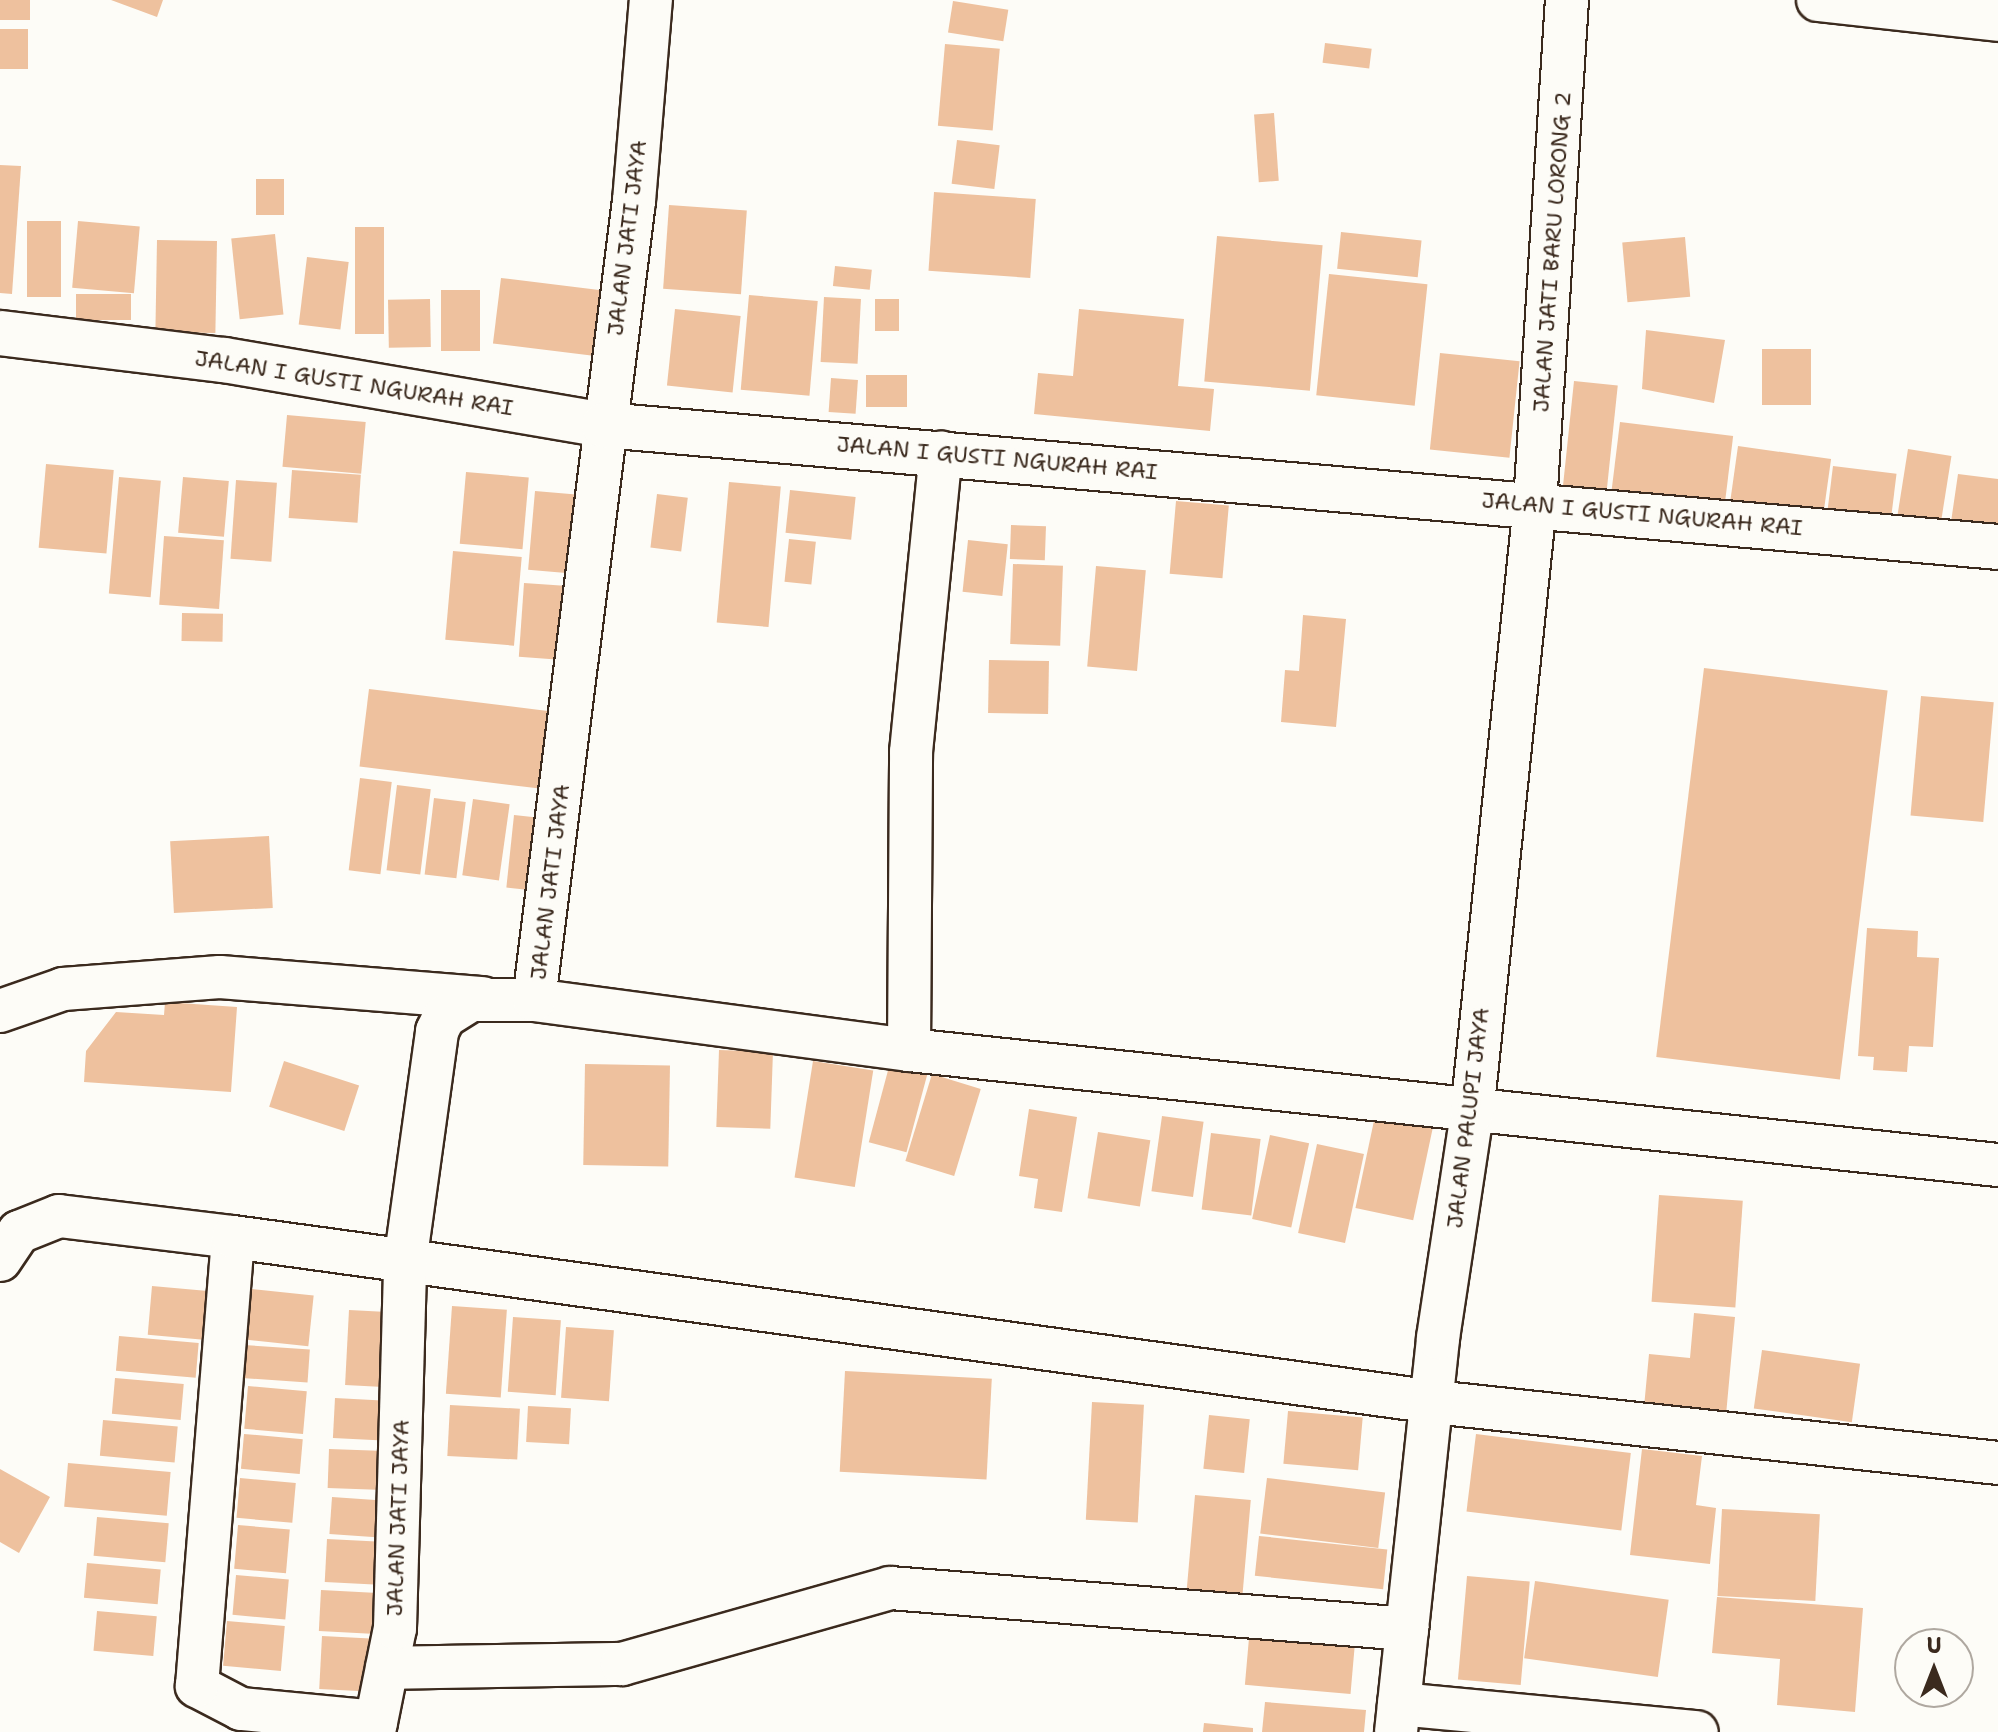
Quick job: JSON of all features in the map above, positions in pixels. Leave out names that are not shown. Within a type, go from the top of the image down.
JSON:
[{"type":"main road","name":"JALAN I GUSTI NGURAH RAI","points":[[0,333],[224,360],[604,425],[1535,504],[1998,547]]},
{"type":"street","name":"JALAN JATI JAYA","points":[[375,1727],[395,1628],[405,1263],[437,1031],[453,1009],[484,998],[534,1000],[604,425],[651,0]]},
{"type":"street","name":"JALAN JATI BARU LORONG 2","points":[[1535,504],[1567,0]]},
{"type":"street","points":[[1818,0],[1998,20]]},
{"type":"street","points":[[909,1050],[911,752],[941,453]]},
{"type":"street","name":"JALAN PALUPI JAYA","points":[[1397,1718],[1472,1113],[1535,504]]},
{"type":"street","points":[[0,1011],[63,989],[220,977],[484,998]]},
{"type":"street","points":[[534,1000],[909,1050],[1472,1113],[1998,1165]]},
{"type":"street","points":[[0,1260],[19,1232],[59,1216],[233,1237],[1434,1402],[1998,1463]]},
{"type":"street","points":[[233,1237],[197,1686],[241,1709],[375,1727]]},
{"type":"street","points":[[387,1668],[622,1664],[890,1588],[1407,1629]]},
{"type":"street","points":[[1397,1718],[1697,1732]]},
{"type":"building","points":[[0,0],[30,0],[30,20],[0,20]]},
{"type":"building","points":[[111,0],[163,0],[157,17]]},
{"type":"building","points":[[953,1],[1008,10],[1003,41],[948,33]]},
{"type":"building","points":[[0,29],[28,29],[28,69],[0,69]]},
{"type":"building","points":[[1325,43],[1372,49],[1369,69],[1323,63]]},
{"type":"building","points":[[945,44],[1000,49],[993,130],[938,126]]},
{"type":"building","points":[[1274,113],[1279,181],[1259,182],[1254,114]]},
{"type":"building","points":[[957,140],[1000,145],[994,189],[952,184]]},
{"type":"building","points":[[0,165],[21,166],[12,294],[0,293]]},
{"type":"building","points":[[256,179],[284,179],[284,215],[256,215]]},
{"type":"building","points":[[934,192],[1036,199],[1030,278],[928,271]]},
{"type":"building","points":[[669,205],[747,210],[741,294],[663,289]]},
{"type":"building","points":[[27,221],[61,221],[61,297],[27,297]]},
{"type":"building","points":[[78,221],[140,226],[134,293],[72,288]]},
{"type":"building","points":[[355,227],[384,227],[384,334],[355,334]]},
{"type":"building","points":[[1341,232],[1422,240],[1418,277],[1337,269]]},
{"type":"building","points":[[275,234],[283,315],[240,319],[231,239]]},
{"type":"building","points":[[1217,236],[1323,245],[1310,391],[1204,381]]},
{"type":"building","points":[[1685,237],[1690,297],[1627,302],[1622,242]]},
{"type":"building","points":[[157,240],[217,241],[215,333],[155,332]]},
{"type":"building","points":[[307,257],[349,262],[340,330],[299,324]]},
{"type":"building","points":[[835,266],[872,270],[870,290],[833,286]]},
{"type":"building","points":[[1329,274],[1427,284],[1415,406],[1316,395]]},
{"type":"building","points":[[501,278],[605,291],[597,356],[493,344]]},
{"type":"building","points":[[441,290],[480,290],[480,351],[441,351]]},
{"type":"building","points":[[76,294],[131,294],[131,320],[76,320]]},
{"type":"building","points":[[749,295],[818,301],[809,396],[741,390]]},
{"type":"building","points":[[824,297],[861,299],[858,364],[821,362]]},
{"type":"building","points":[[430,299],[431,347],[389,348],[388,300]]},
{"type":"building","points":[[875,299],[899,299],[899,331],[875,331]]},
{"type":"building","points":[[675,309],[741,316],[733,392],[667,386]]},
{"type":"building","points":[[1079,309],[1184,319],[1178,386],[1214,389],[1210,431],[1034,414],[1038,373],[1073,376]]},
{"type":"building","points":[[1646,330],[1725,340],[1714,403],[1642,389]]},
{"type":"building","points":[[1762,349],[1811,349],[1811,405],[1762,405]]},
{"type":"building","points":[[1440,353],[1520,361],[1509,458],[1430,449]]},
{"type":"building","points":[[866,375],[907,375],[907,407],[866,407]]},
{"type":"building","points":[[831,378],[858,380],[856,414],[829,412]]},
{"type":"building","points":[[1574,381],[1618,386],[1606,497],[1562,492]]},
{"type":"building","points":[[287,415],[366,422],[361,474],[282,467]]},
{"type":"building","points":[[1620,422],[1733,436],[1724,509],[1611,495]]},
{"type":"building","points":[[1738,446],[1831,459],[1823,518],[1730,504]]},
{"type":"building","points":[[1908,449],[1951,456],[1939,533],[1896,526]]},
{"type":"building","points":[[46,464],[114,470],[106,554],[39,548]]},
{"type":"building","points":[[1833,466],[1897,474],[1891,521],[1827,514]]},
{"type":"building","points":[[292,470],[361,475],[357,523],[289,518]]},
{"type":"building","points":[[466,472],[529,477],[522,549],[460,544]]},
{"type":"building","points":[[1958,474],[1998,479],[1998,536],[1950,529]]},
{"type":"building","points":[[119,477],[161,481],[151,597],[109,594]]},
{"type":"building","points":[[183,477],[229,481],[224,537],[178,533]]},
{"type":"building","points":[[236,480],[277,483],[271,562],[230,559]]},
{"type":"building","points":[[729,482],[781,487],[769,627],[717,622]]},
{"type":"building","points":[[790,490],[856,497],[851,540],[786,533]]},
{"type":"building","points":[[535,491],[582,495],[575,574],[528,570]]},
{"type":"building","points":[[657,494],[688,498],[681,551],[650,548]]},
{"type":"building","points":[[1176,501],[1229,506],[1222,578],[1170,574]]},
{"type":"building","points":[[1011,525],[1046,526],[1045,560],[1010,559]]},
{"type":"building","points":[[164,536],[224,540],[219,609],[159,605]]},
{"type":"building","points":[[789,539],[816,542],[811,585],[785,582]]},
{"type":"building","points":[[968,540],[1008,544],[1002,596],[963,592]]},
{"type":"building","points":[[453,551],[522,557],[514,646],[445,640]]},
{"type":"building","points":[[1013,564],[1063,566],[1060,646],[1010,644]]},
{"type":"building","points":[[1096,566],[1146,570],[1137,671],[1087,667]]},
{"type":"building","points":[[524,583],[575,587],[570,660],[519,657]]},
{"type":"building","points":[[182,613],[223,614],[223,642],[182,641]]},
{"type":"building","points":[[1303,615],[1346,619],[1336,727],[1281,722],[1285,670],[1299,671]]},
{"type":"building","points":[[989,660],[1049,661],[1048,714],[988,713]]},
{"type":"building","points":[[1704,668],[1888,691],[1840,1080],[1656,1057]]},
{"type":"building","points":[[369,689],[560,712],[550,790],[359,766]]},
{"type":"building","points":[[1921,696],[1994,702],[1983,822],[1911,816]]},
{"type":"building","points":[[360,778],[392,782],[380,874],[349,870]]},
{"type":"building","points":[[397,785],[431,789],[420,875],[387,870]]},
{"type":"building","points":[[434,798],[466,802],[456,878],[425,874]]},
{"type":"building","points":[[473,799],[510,804],[499,880],[462,875]]},
{"type":"building","points":[[514,815],[544,818],[536,891],[506,888]]},
{"type":"building","points":[[269,836],[273,908],[174,913],[170,841]]},
{"type":"building","points":[[1867,928],[1918,931],[1917,957],[1939,958],[1933,1047],[1909,1046],[1907,1072],[1873,1070],[1874,1057],[1858,1056]]},
{"type":"building","points":[[165,1002],[237,1007],[231,1092],[84,1082],[86,1051],[116,1012],[164,1015]]},
{"type":"building","points":[[719,1050],[773,1052],[770,1129],[716,1127]]},
{"type":"building","points":[[284,1061],[359,1085],[344,1131],[269,1107]]},
{"type":"building","points":[[813,1061],[873,1071],[855,1187],[795,1178]]},
{"type":"building","points":[[890,1063],[928,1073],[906,1152],[869,1142]]},
{"type":"building","points":[[585,1064],[670,1065],[668,1166],[583,1165]]},
{"type":"building","points":[[932,1074],[981,1089],[954,1176],[905,1161]]},
{"type":"building","points":[[1029,1109],[1077,1117],[1062,1212],[1034,1208],[1038,1179],[1019,1176]]},
{"type":"building","points":[[1162,1116],[1204,1122],[1193,1197],[1151,1191]]},
{"type":"building","points":[[1375,1116],[1433,1128],[1413,1220],[1355,1208]]},
{"type":"building","points":[[1098,1132],[1150,1140],[1140,1206],[1088,1198]]},
{"type":"building","points":[[1211,1133],[1261,1139],[1251,1216],[1202,1209]]},
{"type":"building","points":[[1270,1135],[1309,1143],[1291,1227],[1252,1219]]},
{"type":"building","points":[[1317,1144],[1364,1154],[1345,1243],[1298,1233]]},
{"type":"building","points":[[1659,1195],[1743,1201],[1735,1308],[1652,1302]]},
{"type":"building","points":[[152,1286],[208,1291],[204,1340],[148,1335]]},
{"type":"building","points":[[252,1289],[314,1295],[308,1346],[247,1340]]},
{"type":"building","points":[[452,1306],[507,1310],[501,1398],[446,1394]]},
{"type":"building","points":[[349,1310],[416,1314],[412,1388],[345,1385]]},
{"type":"building","points":[[1694,1313],[1735,1317],[1726,1415],[1644,1407],[1649,1354],[1690,1358]]},
{"type":"building","points":[[513,1317],[561,1320],[556,1395],[508,1392]]},
{"type":"building","points":[[566,1327],[614,1330],[609,1401],[561,1398]]},
{"type":"building","points":[[119,1336],[199,1343],[196,1378],[116,1371]]},
{"type":"building","points":[[244,1345],[310,1350],[308,1383],[242,1378]]},
{"type":"building","points":[[1762,1350],[1860,1364],[1852,1422],[1754,1408]]},
{"type":"building","points":[[845,1371],[992,1379],[987,1480],[840,1472]]},
{"type":"building","points":[[115,1378],[184,1384],[181,1420],[112,1414]]},
{"type":"building","points":[[248,1386],[307,1391],[303,1434],[244,1429]]},
{"type":"building","points":[[335,1398],[410,1402],[408,1442],[333,1438]]},
{"type":"building","points":[[1092,1402],[1144,1405],[1138,1523],[1086,1520]]},
{"type":"building","points":[[450,1405],[520,1409],[517,1460],[447,1456]]},
{"type":"building","points":[[528,1406],[571,1408],[569,1444],[526,1442]]},
{"type":"building","points":[[1288,1411],[1363,1418],[1358,1470],[1283,1464]]},
{"type":"building","points":[[1209,1415],[1250,1419],[1244,1473],[1203,1469]]},
{"type":"building","points":[[103,1420],[178,1427],[175,1462],[100,1456]]},
{"type":"building","points":[[244,1434],[303,1439],[300,1474],[241,1469]]},
{"type":"building","points":[[1476,1434],[1631,1453],[1621,1530],[1466,1511]]},
{"type":"building","points":[[329,1449],[399,1451],[398,1490],[328,1488]]},
{"type":"building","points":[[1642,1449],[1702,1456],[1696,1505],[1716,1508],[1710,1564],[1630,1555]]},
{"type":"building","points":[[68,1463],[171,1472],[167,1516],[64,1507]]},
{"type":"building","points":[[0,1469],[50,1497],[19,1553],[0,1542]]},
{"type":"building","points":[[240,1478],[296,1483],[292,1523],[237,1518]]},
{"type":"building","points":[[1267,1478],[1385,1493],[1378,1548],[1260,1534]]},
{"type":"building","points":[[1195,1495],[1251,1500],[1243,1595],[1187,1590]]},
{"type":"building","points":[[332,1497],[397,1502],[394,1538],[329,1534]]},
{"type":"building","points":[[1722,1509],[1820,1514],[1815,1601],[1717,1596]]},
{"type":"building","points":[[97,1517],[169,1523],[165,1562],[94,1556]]},
{"type":"building","points":[[238,1525],[290,1530],[286,1573],[234,1569]]},
{"type":"building","points":[[1259,1536],[1387,1549],[1383,1589],[1255,1576]]},
{"type":"building","points":[[327,1539],[391,1542],[389,1585],[325,1582]]},
{"type":"building","points":[[87,1563],[161,1569],[158,1604],[84,1598]]},
{"type":"building","points":[[236,1575],[289,1580],[285,1619],[233,1615]]},
{"type":"building","points":[[1467,1576],[1530,1581],[1521,1685],[1458,1680]]},
{"type":"building","points":[[1535,1581],[1669,1600],[1658,1677],[1524,1658]]},
{"type":"building","points":[[321,1590],[392,1594],[390,1635],[319,1631]]},
{"type":"building","points":[[1717,1597],[1863,1608],[1855,1712],[1777,1705],[1780,1659],[1712,1653]]},
{"type":"building","points":[[97,1611],[157,1616],[153,1656],[94,1651]]},
{"type":"building","points":[[227,1621],[285,1626],[281,1671],[223,1666]]},
{"type":"building","points":[[322,1636],[390,1640],[387,1692],[319,1689]]},
{"type":"building","points":[[1249,1638],[1355,1647],[1351,1694],[1245,1685]]},
{"type":"building","points":[[1265,1702],[1366,1710],[1364,1732],[1262,1732]]},
{"type":"building","points":[[1204,1723],[1253,1728],[1253,1732],[1203,1732]]}]
